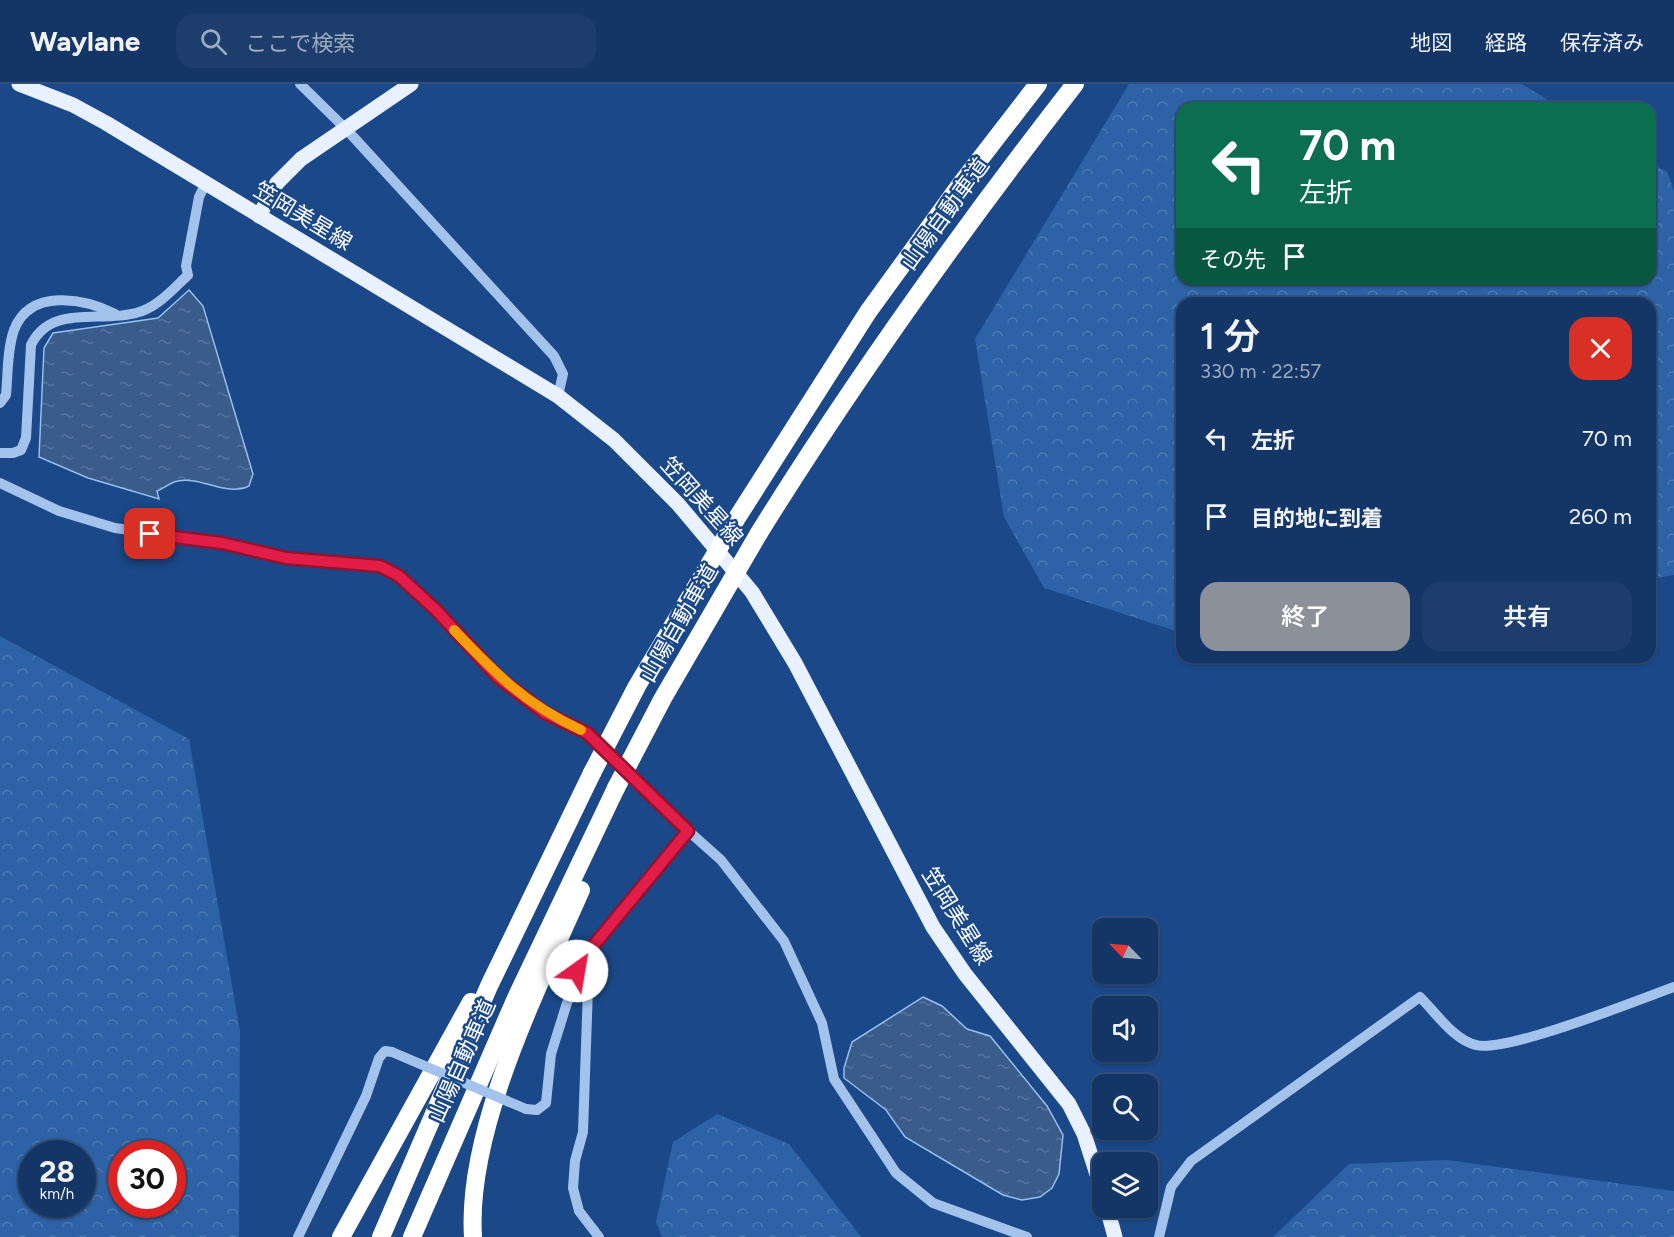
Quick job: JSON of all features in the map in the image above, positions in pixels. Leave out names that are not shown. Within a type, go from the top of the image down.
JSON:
[{"type":"highway","name":"山陽自動車道","points":[[381,1237],[484,997],[536,884],[637,686],[735,521],[868,312],[960,185],[1038,84]]},
{"type":"highway","name":"山陽自動車道","points":[[412,1237],[516,998],[620,790],[663,698],[759,533],[891,329],[982,203],[1075,84]]},
{"type":"highway","points":[[473,1237],[472,1215],[482,1142],[507,1068],[620,790]]},
{"type":"highway","points":[[341,1237],[536,884]]},
{"type":"main road","name":"笠岡美星線","points":[[19,84],[98,119],[558,396],[614,440],[670,496],[752,592],[795,663],[933,927],[965,974],[1069,1104],[1084,1134],[1092,1159]]},
{"type":"main road","points":[[259,216],[276,183],[301,159],[347,129],[399,90],[411,84]]},
{"type":"main road","points":[[1110,1218],[1115,1237]]},
{"type":"street","points":[[300,84],[347,129],[554,356],[563,374],[558,396]]},
{"type":"street","points":[[0,453],[13,453],[21,450],[26,438],[31,345],[37,332],[47,324],[63,320],[135,314],[151,308],[188,275],[186,266],[199,197],[206,185]]},
{"type":"street","points":[[0,403],[6,395],[14,331],[22,316],[33,306],[75,300],[97,305],[117,315]]},
{"type":"street","points":[[0,483],[60,511],[115,528],[222,543],[286,558],[380,566],[399,576],[436,610],[499,678],[545,713],[587,733],[721,860],[784,941],[822,1023],[834,1079],[896,1173],[933,1203],[1027,1237]]},
{"type":"street","points":[[298,1237],[366,1096],[379,1058],[385,1051],[526,1109],[537,1110],[546,1103],[551,1054],[577,971],[589,951],[688,831]]},
{"type":"street","points":[[577,971],[588,988],[583,1132],[575,1161],[573,1188],[579,1210],[599,1237]]},
{"type":"street","points":[[1159,1237],[1171,1188],[1191,1161],[1420,997],[1456,1034],[1474,1045],[1484,1047],[1544,1033],[1674,987]]},
{"type":"green space","points":[[1129,84],[1522,84],[1551,102],[1176,102],[1176,285],[1656,285],[1656,166],[1668,173],[1674,192],[1674,575],[1656,578],[1656,297],[1176,297],[1176,631],[1044,588],[1004,517],[975,339]]},
{"type":"green space","points":[[0,636],[189,739],[240,1031],[239,1237],[0,1237]]},
{"type":"green space","points":[[717,1114],[789,1144],[861,1237],[662,1237],[656,1222],[673,1142]]},
{"type":"green space","points":[[1447,1160],[1674,1191],[1674,1237],[1273,1237],[1349,1164]]},
{"type":"water","points":[[189,290],[203,306],[253,474],[249,486],[232,489],[196,481],[178,481],[157,491],[159,499],[88,478],[39,457],[44,348],[53,333],[158,318]]},
{"type":"water","points":[[923,997],[942,1006],[967,1029],[990,1036],[1047,1106],[1063,1135],[1059,1174],[1052,1188],[1040,1197],[1022,1200],[1003,1195],[905,1137],[886,1110],[844,1078],[844,1068],[852,1042]]},
{"type":"slow traffic","points":[[454,630],[499,678],[545,713],[581,730]]},
{"type":"route","points":[[150,534],[222,543],[286,558],[380,566],[399,576],[436,610],[499,678],[545,713],[587,733],[688,831],[680,844],[589,951],[577,971]]}]
